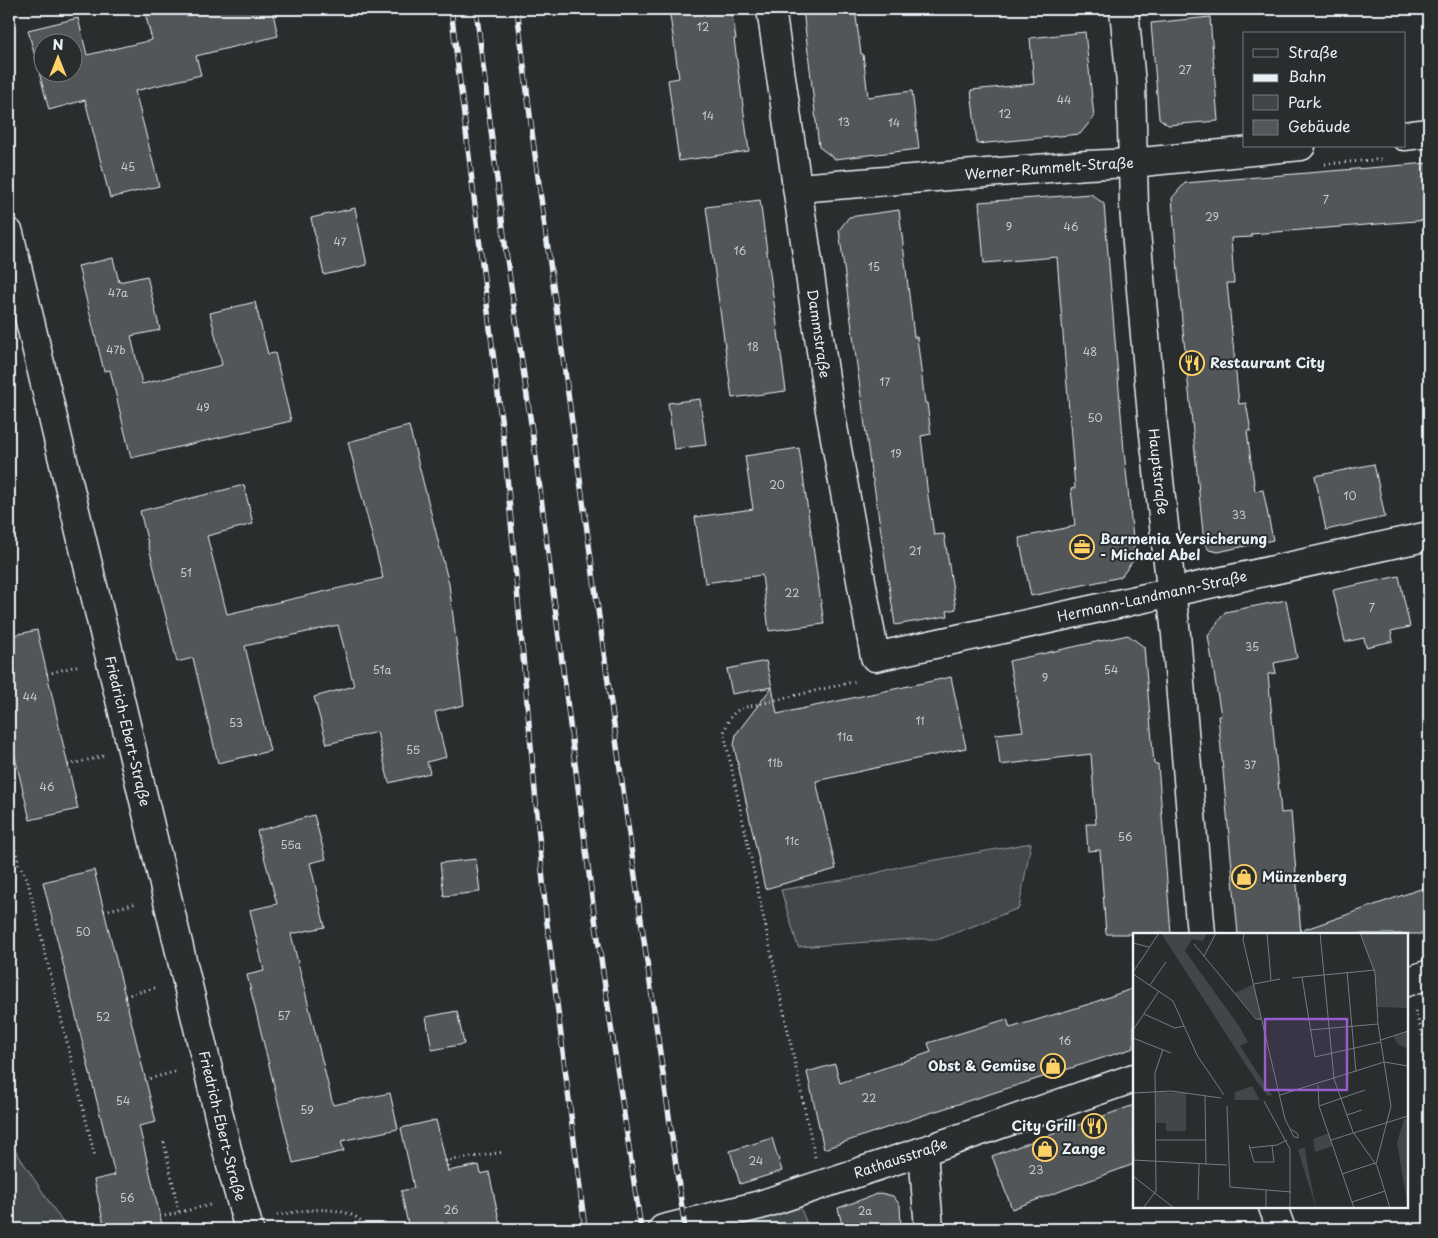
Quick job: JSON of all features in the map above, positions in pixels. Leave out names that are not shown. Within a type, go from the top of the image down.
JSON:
[{"type":"street","name":"Dammstraße","points":[[771,9],[829,405],[875,657]]},
{"type":"street","name":"Hauptstraße","points":[[1124,9],[1131,84],[1134,215],[1151,407],[1176,635],[1201,933]]},
{"type":"street","points":[[1406,143],[1429,133]]},
{"type":"street","name":"Werner-Rummelt-Straße","points":[[798,188],[1132,163],[1281,148]]},
{"type":"street","name":"Friedrich-Ebert-Straße","points":[[9,232],[230,1162],[249,1229]]},
{"type":"street","name":"Hermann-Landmann-Straße","points":[[875,657],[1429,536]]},
{"type":"street","points":[[1409,993],[1429,974]]},
{"type":"street","name":"Rathausstraße","points":[[663,1229],[760,1205],[1133,1078]]},
{"type":"street","points":[[923,1151],[929,1229]]},
{"type":"street","points":[[1273,1208],[1281,1229]]},
{"type":"path","points":[[1323,164],[1393,148]]},
{"type":"path","points":[[47,674],[82,665]]},
{"type":"path","points":[[816,1162],[724,733],[726,725],[735,711],[742,708],[859,681]]},
{"type":"path","points":[[68,765],[104,756]]},
{"type":"path","points":[[9,825],[19,865],[27,878],[94,1157]]},
{"type":"path","points":[[104,911],[138,903]]},
{"type":"path","points":[[125,996],[160,987]]},
{"type":"path","points":[[1409,993],[1429,1054]]},
{"type":"path","points":[[145,1080],[180,1071]]},
{"type":"path","points":[[164,1142],[179,1212]]},
{"type":"path","points":[[449,1171],[446,1162],[504,1152]]},
{"type":"path","points":[[160,1217],[210,1205]]},
{"type":"path","points":[[276,1215],[307,1211],[335,1211],[355,1216],[369,1229]]},
{"type":"green space","points":[[1031,843],[1019,908],[940,939],[912,939],[798,947],[781,890],[861,877],[902,866]]},
{"type":"green space","points":[[9,1141],[67,1229],[9,1229]]},
{"type":"green space","points":[[795,1194],[809,1229],[724,1229],[720,1216]]},
{"type":"building","points":[[144,9],[185,9],[186,16],[215,9],[272,9],[278,36],[196,56],[201,75],[135,91],[159,186],[110,198],[85,100],[49,110],[42,82],[82,82],[82,34],[87,55],[152,40]]},
{"type":"building","points":[[669,9],[731,9],[749,151],[679,161],[668,80],[679,78]]},
{"type":"building","points":[[803,9],[855,9],[868,97],[912,91],[919,149],[835,159],[819,147]]},
{"type":"building","points":[[1210,17],[1218,121],[1168,125],[1159,118],[1151,23]]},
{"type":"building","points":[[78,18],[81,32],[32,32],[32,45],[28,30]]},
{"type":"building","points":[[1085,32],[1094,117],[1080,134],[977,144],[971,90],[1034,84],[1030,38]]},
{"type":"building","points":[[1429,163],[1429,220],[1251,234],[1252,237],[1231,238],[1234,283],[1227,283],[1239,404],[1246,403],[1251,431],[1247,431],[1255,491],[1263,490],[1273,540],[1218,552],[1209,550],[1204,543],[1172,198],[1185,183]]},
{"type":"building","points":[[1091,194],[1104,204],[1124,451],[1135,558],[1121,577],[1031,596],[1019,538],[1075,526],[1071,489],[1075,488],[1057,257],[984,263],[979,202]]},
{"type":"building","points":[[760,200],[786,391],[732,398],[706,207]]},
{"type":"building","points":[[355,208],[367,265],[324,275],[311,218]]},
{"type":"building","points":[[899,210],[914,337],[917,337],[925,403],[927,403],[931,434],[921,436],[928,496],[934,535],[944,534],[956,609],[947,611],[948,616],[895,625],[872,479],[839,230],[849,217]]},
{"type":"building","points":[[113,258],[119,282],[147,276],[160,330],[131,336],[142,384],[222,365],[210,313],[255,302],[268,354],[275,353],[291,421],[131,458],[110,370],[104,371],[78,266]]},
{"type":"building","points":[[700,399],[706,445],[674,449],[668,403]]},
{"type":"building","points":[[409,426],[449,584],[464,705],[435,712],[446,757],[427,762],[430,773],[389,783],[377,732],[327,744],[314,697],[354,686],[338,625],[245,646],[270,751],[218,763],[193,658],[177,662],[140,511],[244,485],[253,524],[207,536],[227,614],[383,578],[348,442]]},
{"type":"building","points":[[799,448],[824,624],[769,631],[762,575],[705,583],[695,517],[753,509],[745,456]]},
{"type":"building","points":[[1374,464],[1385,517],[1326,530],[1315,476]]},
{"type":"building","points":[[1399,576],[1410,627],[1391,631],[1393,641],[1366,647],[1364,638],[1345,642],[1333,590]]},
{"type":"building","points":[[1286,600],[1297,658],[1274,663],[1276,673],[1268,674],[1281,813],[1291,812],[1301,933],[1238,933],[1218,716],[1221,716],[1208,636],[1225,612]]},
{"type":"building","points":[[37,630],[78,809],[30,820],[9,732],[9,636]]},
{"type":"building","points":[[1128,635],[1144,647],[1154,764],[1158,764],[1171,933],[1106,934],[1100,850],[1088,851],[1086,824],[1096,824],[1091,754],[1000,765],[996,734],[1023,731],[1009,661]]},
{"type":"building","points":[[766,661],[772,687],[732,694],[727,669]]},
{"type":"building","points":[[951,677],[966,748],[816,781],[836,869],[765,889],[734,746],[736,734],[772,687],[777,714]]},
{"type":"building","points":[[314,815],[326,859],[310,863],[325,927],[291,934],[333,1105],[390,1093],[398,1129],[341,1141],[344,1151],[293,1163],[247,975],[264,971],[250,910],[277,904],[257,831]]},
{"type":"building","points":[[476,859],[480,892],[444,896],[440,863]]},
{"type":"building","points":[[94,870],[156,1122],[139,1126],[163,1229],[105,1229],[94,1180],[115,1175],[43,882]]},
{"type":"building","points":[[1429,886],[1429,934],[1304,933],[1303,930]]},
{"type":"building","points":[[1133,988],[1133,1048],[824,1149],[807,1072],[835,1064],[840,1083],[931,1052],[928,1043],[1007,1019],[1010,1028]]},
{"type":"building","points":[[457,1011],[464,1044],[432,1050],[426,1017]]},
{"type":"building","points":[[1133,1105],[1133,1164],[1012,1209],[992,1156]]},
{"type":"building","points":[[436,1120],[448,1171],[479,1165],[481,1174],[489,1172],[501,1229],[409,1229],[401,1191],[414,1188],[401,1128]]},
{"type":"building","points":[[772,1138],[782,1171],[740,1184],[730,1151]]},
{"type":"building","points":[[880,1193],[893,1196],[900,1205],[901,1229],[843,1229],[838,1208]]},
{"type":"railway","points":[[451,9],[504,443],[546,915],[585,1229]]},
{"type":"railway","points":[[476,9],[506,252],[536,458],[593,905],[641,1229]]},
{"type":"railway","points":[[517,9],[534,148],[685,1229]]},
{"type":"place","name":"Restaurant City","points":[[1192,363]]},
{"type":"place","name":"Barmenia Versicherung - Michael Abel","points":[[1082,547]]},
{"type":"place","name":"Münzenberg","points":[[1244,877]]},
{"type":"place","name":"Obst & Gemüse","points":[[1053,1066]]},
{"type":"place","name":"City Grill","points":[[1094,1126]]},
{"type":"place","name":"Zange","points":[[1045,1149]]}]
